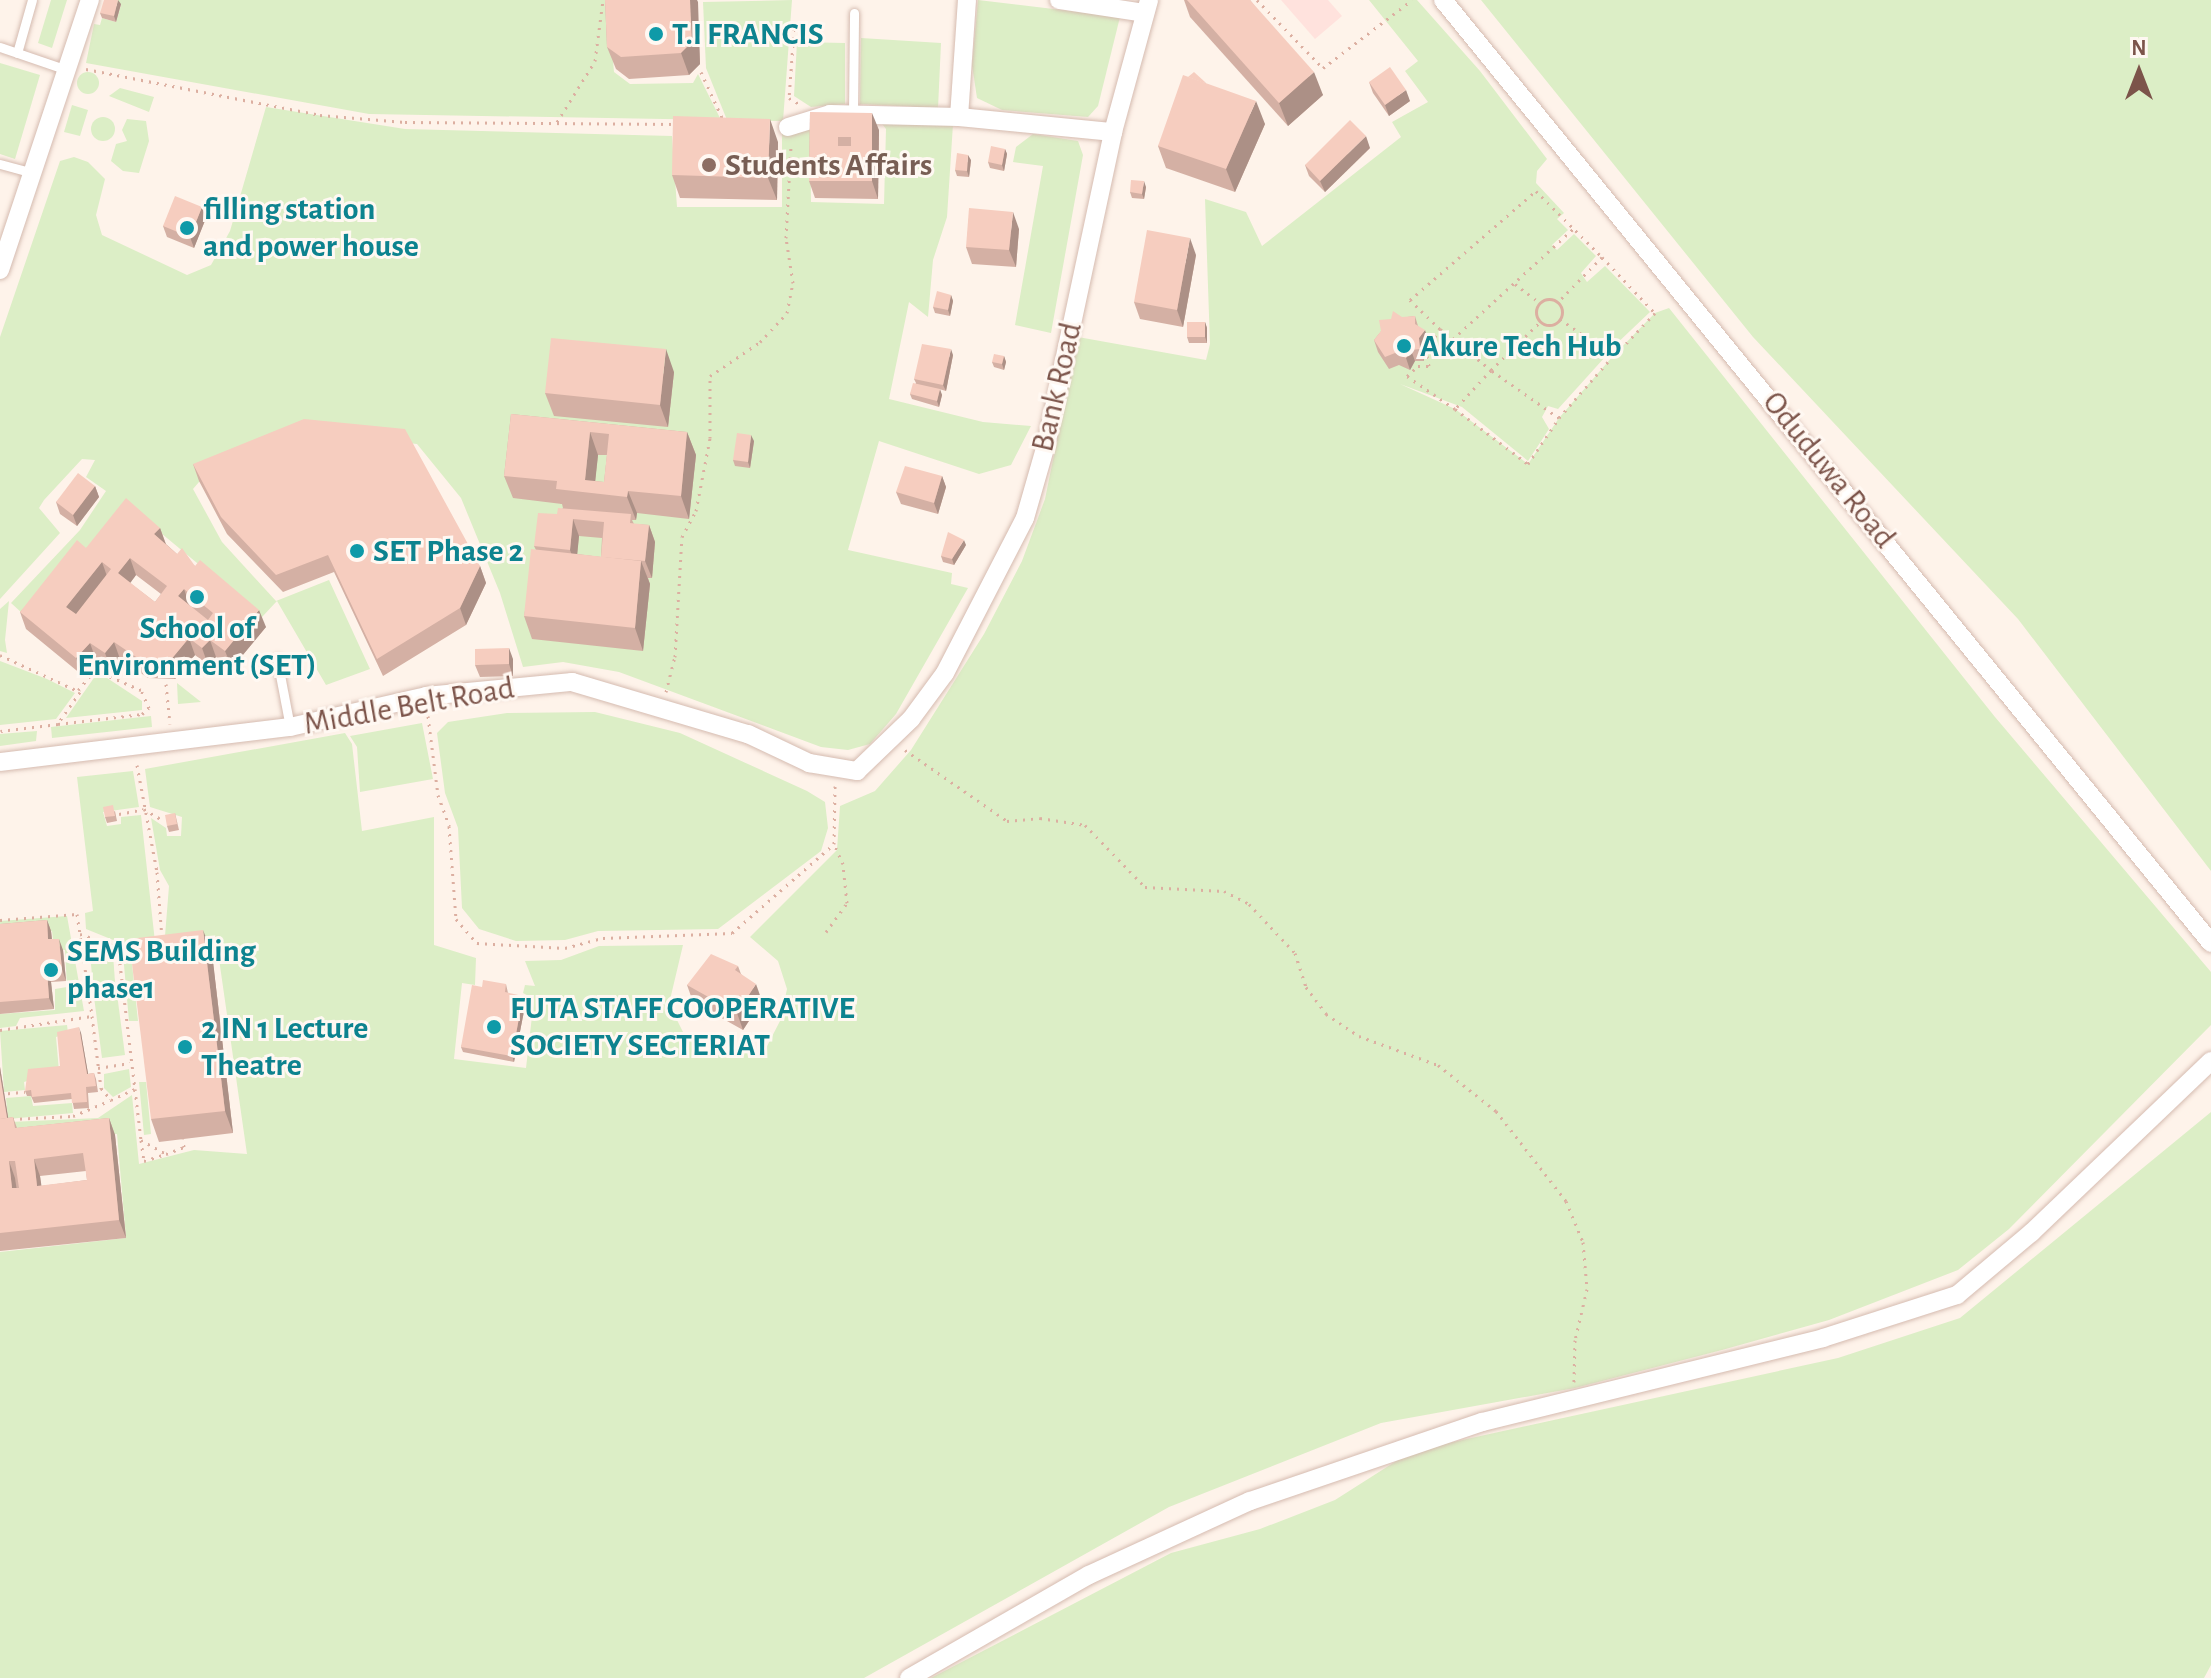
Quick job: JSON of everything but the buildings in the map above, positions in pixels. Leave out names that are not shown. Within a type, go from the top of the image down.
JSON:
[{"type":"street","points":[[0,270],[90,0]]},
{"type":"street","points":[[959,117],[967,0]]},
{"type":"street","points":[[1059,0],[1147,7]]},
{"type":"street","name":"Oduduwa Road","points":[[1443,0],[2211,943]]},
{"type":"street","name":"Bank Road","points":[[891,742],[945,673],[1025,518],[1046,445],[1113,132],[1147,7]]},
{"type":"street","points":[[794,126],[818,115],[853,114],[959,117],[1113,132]]},
{"type":"street","name":"Middle Belt Road","points":[[0,762],[290,727],[426,696],[572,682],[748,734],[834,771]]},
{"type":"street","points":[[834,771],[857,771],[891,742]]},
{"type":"street","points":[[909,1678],[1089,1575],[1250,1501],[1482,1422],[1823,1338],[1957,1295],[2031,1233],[2211,1061]]},
{"type":"lane","points":[[17,53],[32,0]]},
{"type":"lane","points":[[853,114],[854,13]]},
{"type":"lane","points":[[0,47],[68,68]]},
{"type":"lane","points":[[0,164],[33,173]]},
{"type":"lane","points":[[277,659],[290,727]]},
{"type":"path","points":[[557,122],[595,61],[603,0]]},
{"type":"path","points":[[1257,0],[1323,68],[1412,0]]},
{"type":"path","points":[[794,29],[789,98],[818,115]]},
{"type":"path","points":[[68,68],[320,115],[405,122],[681,124]]},
{"type":"path","points":[[701,72],[725,125],[710,125]]},
{"type":"path","points":[[661,708],[675,657],[682,537],[696,511],[710,438],[710,376],[760,342],[787,313],[793,283],[786,238],[790,148],[794,126]]},
{"type":"path","points":[[1440,329],[1426,350],[1429,366],[1418,366],[1407,376],[1528,464],[1559,418],[1655,313],[1536,191],[1410,300],[1491,370],[1559,418]]},
{"type":"path","points":[[1453,339],[1573,229]]},
{"type":"path","points":[[1514,283],[1540,303],[1557,303],[1602,257]]},
{"type":"path","points":[[1540,303],[1536,314],[1540,322],[1549,325],[1560,319]]},
{"type":"path","points":[[1557,303],[1560,319],[1613,356]]},
{"type":"path","points":[[1455,409],[1540,322]]},
{"type":"path","points":[[0,655],[78,690]]},
{"type":"path","points":[[0,731],[142,714],[149,708],[141,690],[95,670],[78,690],[58,724]]},
{"type":"path","points":[[426,696],[438,795],[449,826],[456,919],[477,943],[508,948],[732,933],[834,844]]},
{"type":"path","points":[[891,742],[1007,821],[1040,818],[1085,825],[1145,887],[1224,891],[1249,904],[1295,953],[1306,987],[1326,1014],[1359,1036],[1438,1065],[1496,1111],[1566,1201],[1583,1242],[1587,1289],[1575,1340],[1574,1387],[1581,1400]]},
{"type":"path","points":[[137,765],[157,872],[162,947]]},
{"type":"path","points":[[826,932],[847,903],[843,864],[834,844],[834,771]]},
{"type":"path","points":[[119,814],[144,809],[164,821]]},
{"type":"path","points":[[0,920],[77,914],[101,1088],[111,1100]]},
{"type":"path","points":[[80,934],[128,950]]},
{"type":"path","points":[[118,947],[144,1161],[184,1147],[183,1139]]},
{"type":"path","points":[[89,992],[121,986]]},
{"type":"path","points":[[0,1030],[92,1016]]},
{"type":"path","points":[[69,1020],[70,1031]]},
{"type":"path","points":[[98,1068],[131,1063]]},
{"type":"path","points":[[3,1119],[73,1116],[135,1089]]},
{"type":"path","points":[[0,1094],[25,1092]]},
{"type":"path","points":[[141,1140],[166,1154]]},
{"type":"shaded area","points":[[1281,0],[1328,0],[1342,16],[1315,39]]},
{"type":"green space","points":[[51,0],[67,0],[52,48],[38,43]]},
{"type":"green space","points":[[107,0],[615,0],[610,23],[614,72],[630,84],[693,83],[698,74],[721,120],[369,114],[86,63],[94,24],[100,25],[102,18],[116,22],[121,5]]},
{"type":"green space","points":[[792,0],[783,121],[727,120],[706,68],[703,2]]},
{"type":"green space","points":[[978,0],[1120,17],[1098,106],[1088,117],[1002,110],[977,98],[972,65]]},
{"type":"green space","points":[[1369,0],[1417,0],[1480,71],[1547,159],[1537,171],[1536,183],[1564,213],[1557,219],[1568,230],[1552,245],[1557,250],[1574,234],[1596,256],[1581,273],[1587,282],[1605,266],[1650,312],[1611,349],[1598,339],[1595,350],[1605,357],[1558,409],[1548,406],[1542,417],[1549,429],[1528,461],[1462,407],[1400,384],[1455,409],[1528,464],[1559,418],[1613,356],[1655,313],[1669,308],[1995,717],[2211,972],[2211,1025],[2009,1229],[1958,1270],[1829,1320],[1722,1350],[1575,1388],[1381,1423],[1169,1507],[864,1678],[0,1678],[0,1252],[126,1238],[117,1134],[21,1144],[10,1122],[98,1118],[132,1095],[139,1164],[194,1150],[247,1154],[216,938],[165,936],[169,886],[160,870],[151,818],[166,828],[167,836],[181,836],[182,817],[150,807],[145,769],[345,733],[352,744],[362,831],[434,817],[434,945],[476,958],[475,985],[462,983],[454,1059],[526,1068],[534,999],[523,993],[525,985],[535,986],[525,961],[561,960],[599,946],[683,945],[669,1004],[684,1034],[713,1049],[764,1052],[780,1021],[787,989],[778,961],[750,937],[837,850],[840,806],[875,791],[911,750],[984,634],[1022,561],[1045,499],[1078,337],[1206,360],[1210,344],[1205,199],[1246,212],[1262,246],[1401,137],[1392,122],[1428,102],[1405,71],[1418,61]]},
{"type":"green space","points":[[1481,0],[2211,0],[2211,871],[2018,619],[1753,337]]},
{"type":"green space","points":[[861,38],[941,43],[938,108],[860,104]]},
{"type":"green space","points":[[797,42],[845,43],[845,104],[811,107],[794,96]]},
{"type":"green space","points":[[0,63],[40,75],[15,159],[0,154]]},
{"type":"green space","points":[[88,72],[96,75],[99,83],[96,91],[88,94],[80,91],[77,83],[80,75]]},
{"type":"green space","points":[[120,88],[154,97],[149,112],[109,96]]},
{"type":"green space","points":[[72,105],[88,110],[80,136],[64,132]]},
{"type":"green space","points":[[266,107],[405,129],[672,136],[677,207],[782,207],[782,131],[810,126],[811,202],[884,204],[886,129],[880,121],[953,124],[947,217],[933,260],[928,317],[909,302],[889,399],[983,422],[1031,426],[1011,465],[979,474],[879,441],[848,550],[952,573],[951,584],[968,588],[896,714],[870,744],[848,750],[821,747],[619,672],[563,662],[523,667],[500,593],[461,498],[417,444],[322,434],[199,482],[193,489],[222,542],[276,601],[329,580],[370,669],[326,685],[277,601],[262,617],[126,504],[86,555],[22,613],[11,603],[80,530],[106,491],[86,477],[95,460],[82,459],[44,500],[39,508],[60,533],[0,599],[0,337],[60,161],[74,157],[88,162],[105,179],[96,215],[102,235],[187,275],[211,265],[230,231]]},
{"type":"green space","points":[[103,117],[112,120],[115,129],[112,138],[103,141],[94,138],[91,129],[94,120]]},
{"type":"green space","points":[[127,119],[146,121],[149,141],[139,173],[123,171],[111,161],[116,144],[127,141],[122,130]]},
{"type":"green space","points":[[1033,134],[1078,141],[1083,155],[1051,333],[1015,325],[1043,166],[1013,162],[1016,147]]},
{"type":"green space","points":[[9,601],[5,640],[7,653],[0,651],[0,609]]},
{"type":"green space","points":[[0,661],[75,693],[56,719],[0,725]]},
{"type":"green space","points":[[98,672],[142,701],[142,710],[66,718]]},
{"type":"green space","points":[[177,683],[201,702],[178,704]]},
{"type":"green space","points":[[595,712],[680,733],[825,802],[828,828],[821,851],[718,929],[598,931],[565,940],[516,941],[479,929],[462,908],[458,828],[445,793],[437,733],[448,722],[507,713]]},
{"type":"green space","points":[[151,716],[152,727],[52,738],[51,727]]},
{"type":"green space","points":[[422,723],[433,779],[360,792],[357,747],[350,736]]},
{"type":"green space","points":[[37,731],[36,741],[0,746],[0,734]]},
{"type":"green space","points":[[133,771],[139,807],[103,812],[107,826],[121,824],[121,817],[141,815],[155,942],[128,946],[86,929],[85,913],[93,911],[77,777]]},
{"type":"green space","points":[[67,916],[84,1011],[20,1018],[16,1026],[0,1028],[0,1014],[55,1010],[55,989],[67,987],[65,950],[54,949],[52,931],[0,934],[0,921]]},
{"type":"green space","points":[[89,943],[113,954],[115,982],[93,986]]},
{"type":"green space","points":[[123,954],[131,954],[138,1021],[129,1021]]},
{"type":"green space","points":[[117,994],[125,1055],[102,1058],[94,997]]},
{"type":"green space","points":[[67,1025],[68,1033],[56,1037],[59,1071],[24,1082],[25,1090],[4,1092],[0,1031]]},
{"type":"green space","points":[[129,1069],[131,1087],[113,1097],[104,1088],[104,1074]]},
{"type":"green space","points":[[139,1082],[146,1082],[151,1134],[144,1135]]},
{"type":"green space","points":[[31,1096],[33,1106],[72,1103],[73,1113],[8,1119],[6,1098]]},
{"type":"green space","points":[[2211,1112],[2211,1665],[2204,1678],[931,1678],[1171,1553],[1260,1529],[1335,1500],[1412,1451],[1838,1358],[1960,1318]]},
{"type":"place","name":"T.I FRANCIS","points":[[656,34]]},
{"type":"place","name":"Students Affairs","points":[[709,165]]},
{"type":"place","name":"filling station and power house","points":[[187,228]]},
{"type":"place","name":"Akure Tech Hub","points":[[1404,346]]},
{"type":"place","name":"SET Phase 2","points":[[357,551]]},
{"type":"place","name":"School of Environment (SET)","points":[[197,597]]},
{"type":"place","name":"SEMS Building phase1","points":[[51,970]]},
{"type":"place","name":"FUTA STAFF COOPERATIVE SOCIETY SECTERIAT","points":[[494,1027]]},
{"type":"place","name":"2 IN 1 Lecture Theatre","points":[[185,1047]]}]
